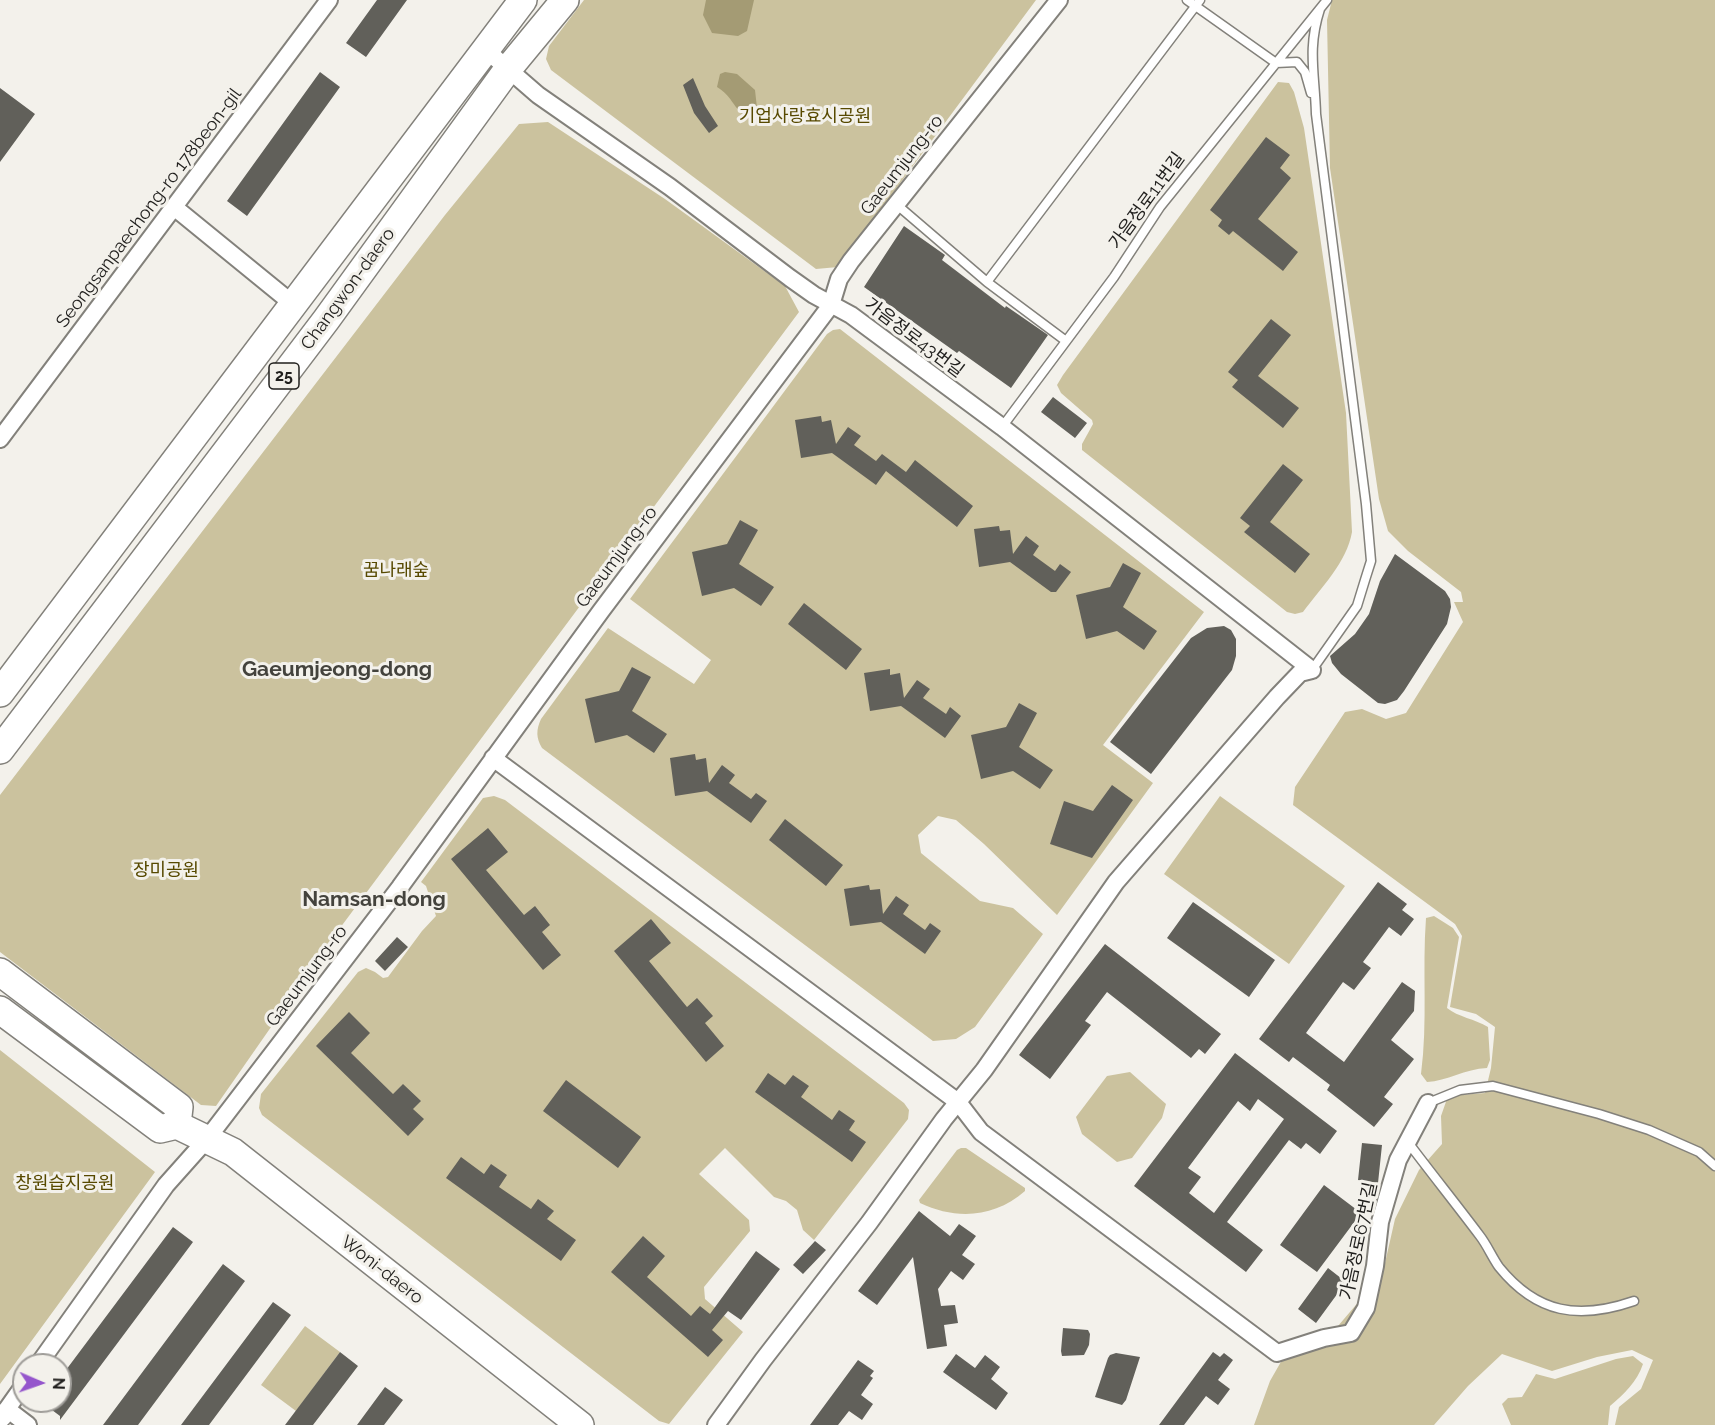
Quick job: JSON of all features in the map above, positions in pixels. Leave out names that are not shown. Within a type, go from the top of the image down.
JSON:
[{"type":"main road","name":"Changwon-daero","points":[[0,693],[523,0]]},
{"type":"main road","name":"Changwon-daero","points":[[0,750],[326,320],[508,69],[565,0]]},
{"type":"main road","points":[[0,972],[178,1107],[177,1125]]},
{"type":"main road","name":"Woni-daero","points":[[0,1010],[160,1129],[177,1125],[233,1152],[569,1422]]},
{"type":"street","name":"Seongsanpaechong-ro 178beon-gil","points":[[0,439],[329,0]]},
{"type":"street","name":"Gaeumjung-ro","points":[[47,1353],[166,1185],[207,1139],[400,887],[601,611],[831,305],[839,279],[1059,0]]},
{"type":"street","name":"가음정로43번길","points":[[484,49],[538,95],[670,187],[798,284],[851,315],[1002,428],[1312,670]]},
{"type":"street","points":[[174,207],[293,304]]},
{"type":"street","points":[[716,1425],[756,1368],[869,1223],[944,1119],[984,1070],[1116,882],[1276,697],[1300,673],[1312,670]]},
{"type":"street","points":[[493,758],[958,1102]]},
{"type":"street","name":"가음정로67번길","points":[[958,1102],[981,1132],[1277,1353],[1324,1338],[1351,1333],[1366,1308],[1376,1266],[1380,1222],[1398,1160],[1428,1103]]},
{"type":"street","points":[[12,1402],[3,1414],[28,1425]]},
{"type":"lane","points":[[1187,0],[1198,3],[1276,63],[1297,62],[1305,72],[1317,114]]},
{"type":"lane","name":"가음정로11번길","points":[[1002,428],[1114,277],[1160,207],[1327,0]]},
{"type":"lane","points":[[987,282],[1198,3]]},
{"type":"lane","points":[[1312,670],[1357,606],[1371,561],[1311,59],[1315,24],[1320,9]]},
{"type":"lane","points":[[896,204],[987,282],[1066,340]]},
{"type":"lane","name":"가음정로67번길","points":[[1428,1103],[1460,1090],[1493,1086],[1599,1114],[1649,1130],[1699,1152],[1715,1166]]},
{"type":"lane","points":[[1407,1141],[1483,1239],[1499,1267],[1534,1300],[1548,1306],[1585,1312],[1599,1311],[1634,1301]]},
{"type":"green space","name":"기업사랑효시공원","points":[[584,0],[1036,0],[838,267],[816,269],[551,70],[546,59],[549,46]]},
{"type":"green space","points":[[1332,0],[1715,0],[1715,1425],[1615,1425],[1619,1407],[1641,1389],[1653,1360],[1632,1350],[1597,1357],[1552,1371],[1502,1354],[1468,1386],[1434,1425],[1254,1425],[1270,1381],[1294,1345],[1338,1326],[1361,1299],[1385,1263],[1395,1219],[1419,1170],[1442,1144],[1441,1116],[1448,1096],[1485,1093],[1491,1068],[1495,1027],[1476,1014],[1450,1007],[1462,936],[1455,924],[1293,805],[1295,787],[1345,712],[1362,709],[1386,719],[1406,713],[1463,622],[1454,602],[1463,602],[1461,592],[1408,551],[1388,531],[1379,499],[1330,168],[1327,20]]},
{"type":"green space","points":[[1278,82],[1289,83],[1294,92],[1304,128],[1346,413],[1352,532],[1339,564],[1303,612],[1295,614],[1287,612],[1082,450],[1082,444],[1093,424],[1092,420],[1061,393],[1057,385]]},
{"type":"green space","points":[[548,122],[665,199],[785,286],[799,312],[340,928],[216,1106],[201,1105],[0,952],[0,795],[445,215],[519,124]]},
{"type":"green space","points":[[840,329],[1204,612],[1103,745],[1153,783],[1057,915],[956,820],[938,816],[918,835],[921,853],[980,901],[1013,908],[1043,934],[975,1027],[956,1039],[933,1041],[542,748],[538,737],[541,719],[608,628],[694,684],[711,660],[630,599],[827,334]]},
{"type":"green space","points":[[494,796],[505,800],[904,1103],[909,1110],[908,1119],[814,1240],[803,1230],[797,1210],[786,1201],[774,1197],[725,1148],[699,1174],[749,1220],[750,1231],[704,1287],[705,1299],[743,1332],[669,1424],[659,1421],[262,1115],[259,1108],[261,1094],[358,972],[366,968],[383,978],[388,977],[436,916],[426,886],[421,882],[483,798]]},
{"type":"green space","points":[[1220,796],[1345,886],[1289,964],[1164,874]]},
{"type":"green space","points":[[1434,916],[1453,928],[1459,937],[1447,1008],[1488,1027],[1490,1060],[1487,1068],[1427,1082],[1421,1074],[1424,1035],[1425,938],[1426,918]]},
{"type":"green space","name":"창원습지공원","points":[[0,1050],[155,1172],[23,1353],[12,1353],[12,1368],[0,1384]]},
{"type":"green space","points":[[1130,1072],[1166,1104],[1162,1118],[1132,1158],[1117,1162],[1082,1134],[1076,1117],[1107,1076]]},
{"type":"green space","points":[[966,1148],[1025,1188],[1025,1191],[1001,1207],[974,1214],[947,1212],[920,1203],[919,1200],[957,1150]]},
{"type":"green space","points":[[305,1326],[340,1352],[296,1411],[261,1385]]},
{"type":"green space","points":[[1633,1356],[1643,1364],[1634,1382],[1610,1406],[1608,1425],[1511,1425],[1502,1404],[1508,1398],[1522,1397],[1536,1374],[1555,1379],[1616,1359]]},
{"type":"shaded area","points":[[706,0],[754,0],[747,31],[738,36],[712,33],[703,15]]},
{"type":"shaded area","points":[[725,72],[737,74],[755,90],[757,108],[754,115],[745,116],[717,87],[720,74]]},
{"type":"building","points":[[377,0],[407,0],[366,57],[346,43]]},
{"type":"building","points":[[320,72],[340,87],[247,216],[227,201]]},
{"type":"building","points":[[693,78],[705,106],[718,126],[709,133],[694,113],[683,85]]},
{"type":"building","points":[[0,88],[35,114],[0,162]]},
{"type":"building","points":[[1266,137],[1290,155],[1280,168],[1291,178],[1258,219],[1298,252],[1283,271],[1233,231],[1229,235],[1218,226],[1222,220],[1210,210]]},
{"type":"building","points":[[904,226],[945,255],[942,260],[1005,308],[1006,306],[1048,335],[1011,388],[864,287]]},
{"type":"building","points":[[1271,319],[1291,335],[1258,376],[1299,408],[1283,428],[1232,387],[1238,380],[1228,372]]},
{"type":"building","points":[[1053,397],[1087,423],[1075,438],[1041,412]]},
{"type":"building","points":[[821,416],[822,422],[831,420],[836,444],[848,427],[861,436],[854,445],[876,461],[882,454],[906,472],[915,460],[973,506],[957,527],[886,471],[876,485],[832,453],[801,458],[795,420]]},
{"type":"building","points":[[1283,464],[1303,480],[1270,522],[1310,554],[1295,573],[1244,532],[1250,526],[1240,518]]},
{"type":"building","points":[[740,520],[758,530],[739,564],[774,587],[761,606],[734,588],[702,596],[692,552],[727,544]]},
{"type":"building","points":[[999,526],[1000,531],[1010,530],[1013,554],[1026,536],[1039,546],[1033,555],[1055,571],[1060,564],[1071,572],[1056,592],[1051,592],[1010,562],[979,567],[974,529]]},
{"type":"building","points":[[1395,554],[1445,591],[1450,599],[1451,607],[1447,624],[1404,691],[1397,700],[1385,704],[1378,703],[1341,674],[1332,663],[1330,656],[1355,634],[1369,614],[1380,581]]},
{"type":"building","points":[[1123,563],[1141,573],[1123,607],[1157,631],[1144,650],[1117,631],[1086,639],[1076,595],[1110,587]]},
{"type":"building","points":[[804,603],[862,649],[846,670],[788,624]]},
{"type":"building","points":[[1224,626],[1231,630],[1236,639],[1236,656],[1232,670],[1151,774],[1110,742],[1191,638],[1207,628]]},
{"type":"building","points":[[632,667],[651,677],[632,711],[667,734],[654,753],[627,735],[595,743],[585,699],[619,691]]},
{"type":"building","points":[[890,669],[890,675],[900,673],[904,698],[917,680],[930,689],[923,698],[946,714],[950,707],[961,716],[945,738],[901,706],[870,711],[864,673]]},
{"type":"building","points":[[1019,703],[1037,713],[1019,747],[1053,770],[1040,789],[1013,771],[981,779],[971,735],[1006,727]]},
{"type":"building","points":[[695,754],[696,760],[706,758],[709,783],[722,765],[735,775],[729,783],[751,799],[756,793],[767,801],[751,823],[707,791],[675,796],[670,758]]},
{"type":"building","points":[[1112,785],[1133,800],[1092,858],[1050,844],[1064,801],[1093,811]]},
{"type":"building","points":[[785,819],[843,865],[826,886],[769,840]]},
{"type":"building","points":[[488,828],[508,852],[486,870],[524,915],[535,906],[550,925],[542,932],[561,955],[543,970],[451,859]]},
{"type":"building","points":[[1378,882],[1407,904],[1402,910],[1414,919],[1401,936],[1389,927],[1363,962],[1371,968],[1354,990],[1343,982],[1306,1033],[1344,1062],[1402,982],[1415,991],[1414,1011],[1391,1040],[1414,1059],[1384,1097],[1393,1104],[1374,1127],[1327,1090],[1330,1085],[1293,1057],[1289,1062],[1259,1039]]},
{"type":"building","points":[[869,885],[870,890],[880,889],[883,914],[896,896],[909,905],[903,914],[925,930],[930,923],[941,931],[925,954],[881,922],[850,926],[844,889]]},
{"type":"building","points":[[1193,902],[1275,960],[1249,997],[1167,938]]},
{"type":"building","points":[[651,919],[671,943],[649,961],[687,1007],[697,998],[713,1016],[705,1023],[724,1046],[706,1062],[614,951]]},
{"type":"building","points":[[397,937],[408,947],[385,971],[375,961]]},
{"type":"building","points":[[1105,944],[1221,1034],[1205,1054],[1199,1049],[1191,1058],[1107,992],[1085,1021],[1091,1025],[1050,1079],[1019,1055]]},
{"type":"building","points":[[349,1012],[370,1033],[351,1053],[393,1094],[403,1084],[421,1101],[413,1109],[424,1119],[408,1136],[316,1046]]},
{"type":"building","points":[[1235,1053],[1337,1131],[1320,1154],[1306,1143],[1301,1149],[1289,1140],[1227,1222],[1263,1250],[1246,1272],[1134,1186]],"holes":[[[1258,1099],[1284,1119],[1214,1213],[1189,1193],[1201,1177],[1188,1168],[1238,1101],[1250,1111]]]},
{"type":"building","points":[[768,1073],[785,1085],[793,1075],[809,1086],[801,1097],[832,1120],[839,1110],[855,1121],[849,1130],[866,1142],[852,1162],[755,1092]]},
{"type":"building","points":[[566,1080],[641,1137],[618,1168],[543,1111]]},
{"type":"building","points":[[1362,1143],[1382,1145],[1378,1183],[1358,1180]]},
{"type":"building","points":[[461,1157],[484,1174],[491,1164],[507,1175],[499,1187],[531,1209],[538,1199],[554,1211],[547,1219],[576,1240],[561,1261],[446,1178]]},
{"type":"building","points":[[1324,1185],[1361,1213],[1317,1272],[1280,1245]]},
{"type":"building","points":[[919,1211],[950,1236],[959,1224],[976,1236],[962,1255],[975,1264],[963,1280],[951,1271],[938,1289],[941,1306],[955,1305],[958,1323],[944,1325],[947,1346],[927,1349],[913,1257],[877,1305],[858,1291]]},
{"type":"building","points":[[173,1227],[193,1242],[72,1404],[72,1362]]},
{"type":"building","points":[[643,1236],[665,1256],[647,1277],[691,1316],[700,1306],[710,1314],[756,1251],[780,1269],[741,1320],[728,1311],[712,1330],[723,1340],[708,1357],[611,1272]]},
{"type":"building","points":[[815,1241],[826,1250],[803,1274],[793,1265]]},
{"type":"building","points":[[223,1264],[245,1281],[138,1425],[103,1425]]},
{"type":"building","points":[[1328,1268],[1346,1282],[1316,1323],[1298,1309]]},
{"type":"building","points":[[273,1302],[291,1315],[209,1425],[181,1425]]},
{"type":"building","points":[[1063,1328],[1088,1330],[1089,1345],[1084,1355],[1062,1356]]},
{"type":"building","points":[[340,1352],[358,1366],[313,1425],[285,1425]]},
{"type":"building","points":[[1213,1352],[1220,1357],[1224,1353],[1233,1360],[1218,1380],[1230,1389],[1218,1405],[1206,1396],[1184,1425],[1159,1425]]},
{"type":"building","points":[[1116,1353],[1140,1357],[1126,1400],[1122,1405],[1095,1397],[1108,1358]]},
{"type":"building","points":[[956,1354],[975,1368],[985,1355],[1000,1367],[991,1379],[1008,1393],[996,1410],[943,1372]]},
{"type":"building","points":[[858,1360],[874,1371],[870,1376],[873,1378],[861,1395],[873,1404],[862,1420],[849,1411],[838,1425],[810,1425]]},
{"type":"building","points":[[385,1387],[403,1400],[384,1425],[357,1425]]},
{"type":"building","points":[[56,1413],[65,1413],[60,1420],[60,1416]]},
{"type":"district","name":"Gaeumjeong-dong","points":[[337,670]]},
{"type":"district","name":"Namsan-dong","points":[[374,900]]},
{"type":"park label","name":"꿈나래숲","points":[[396,571]]},
{"type":"park label","name":"장미공원","points":[[166,871]]}]
